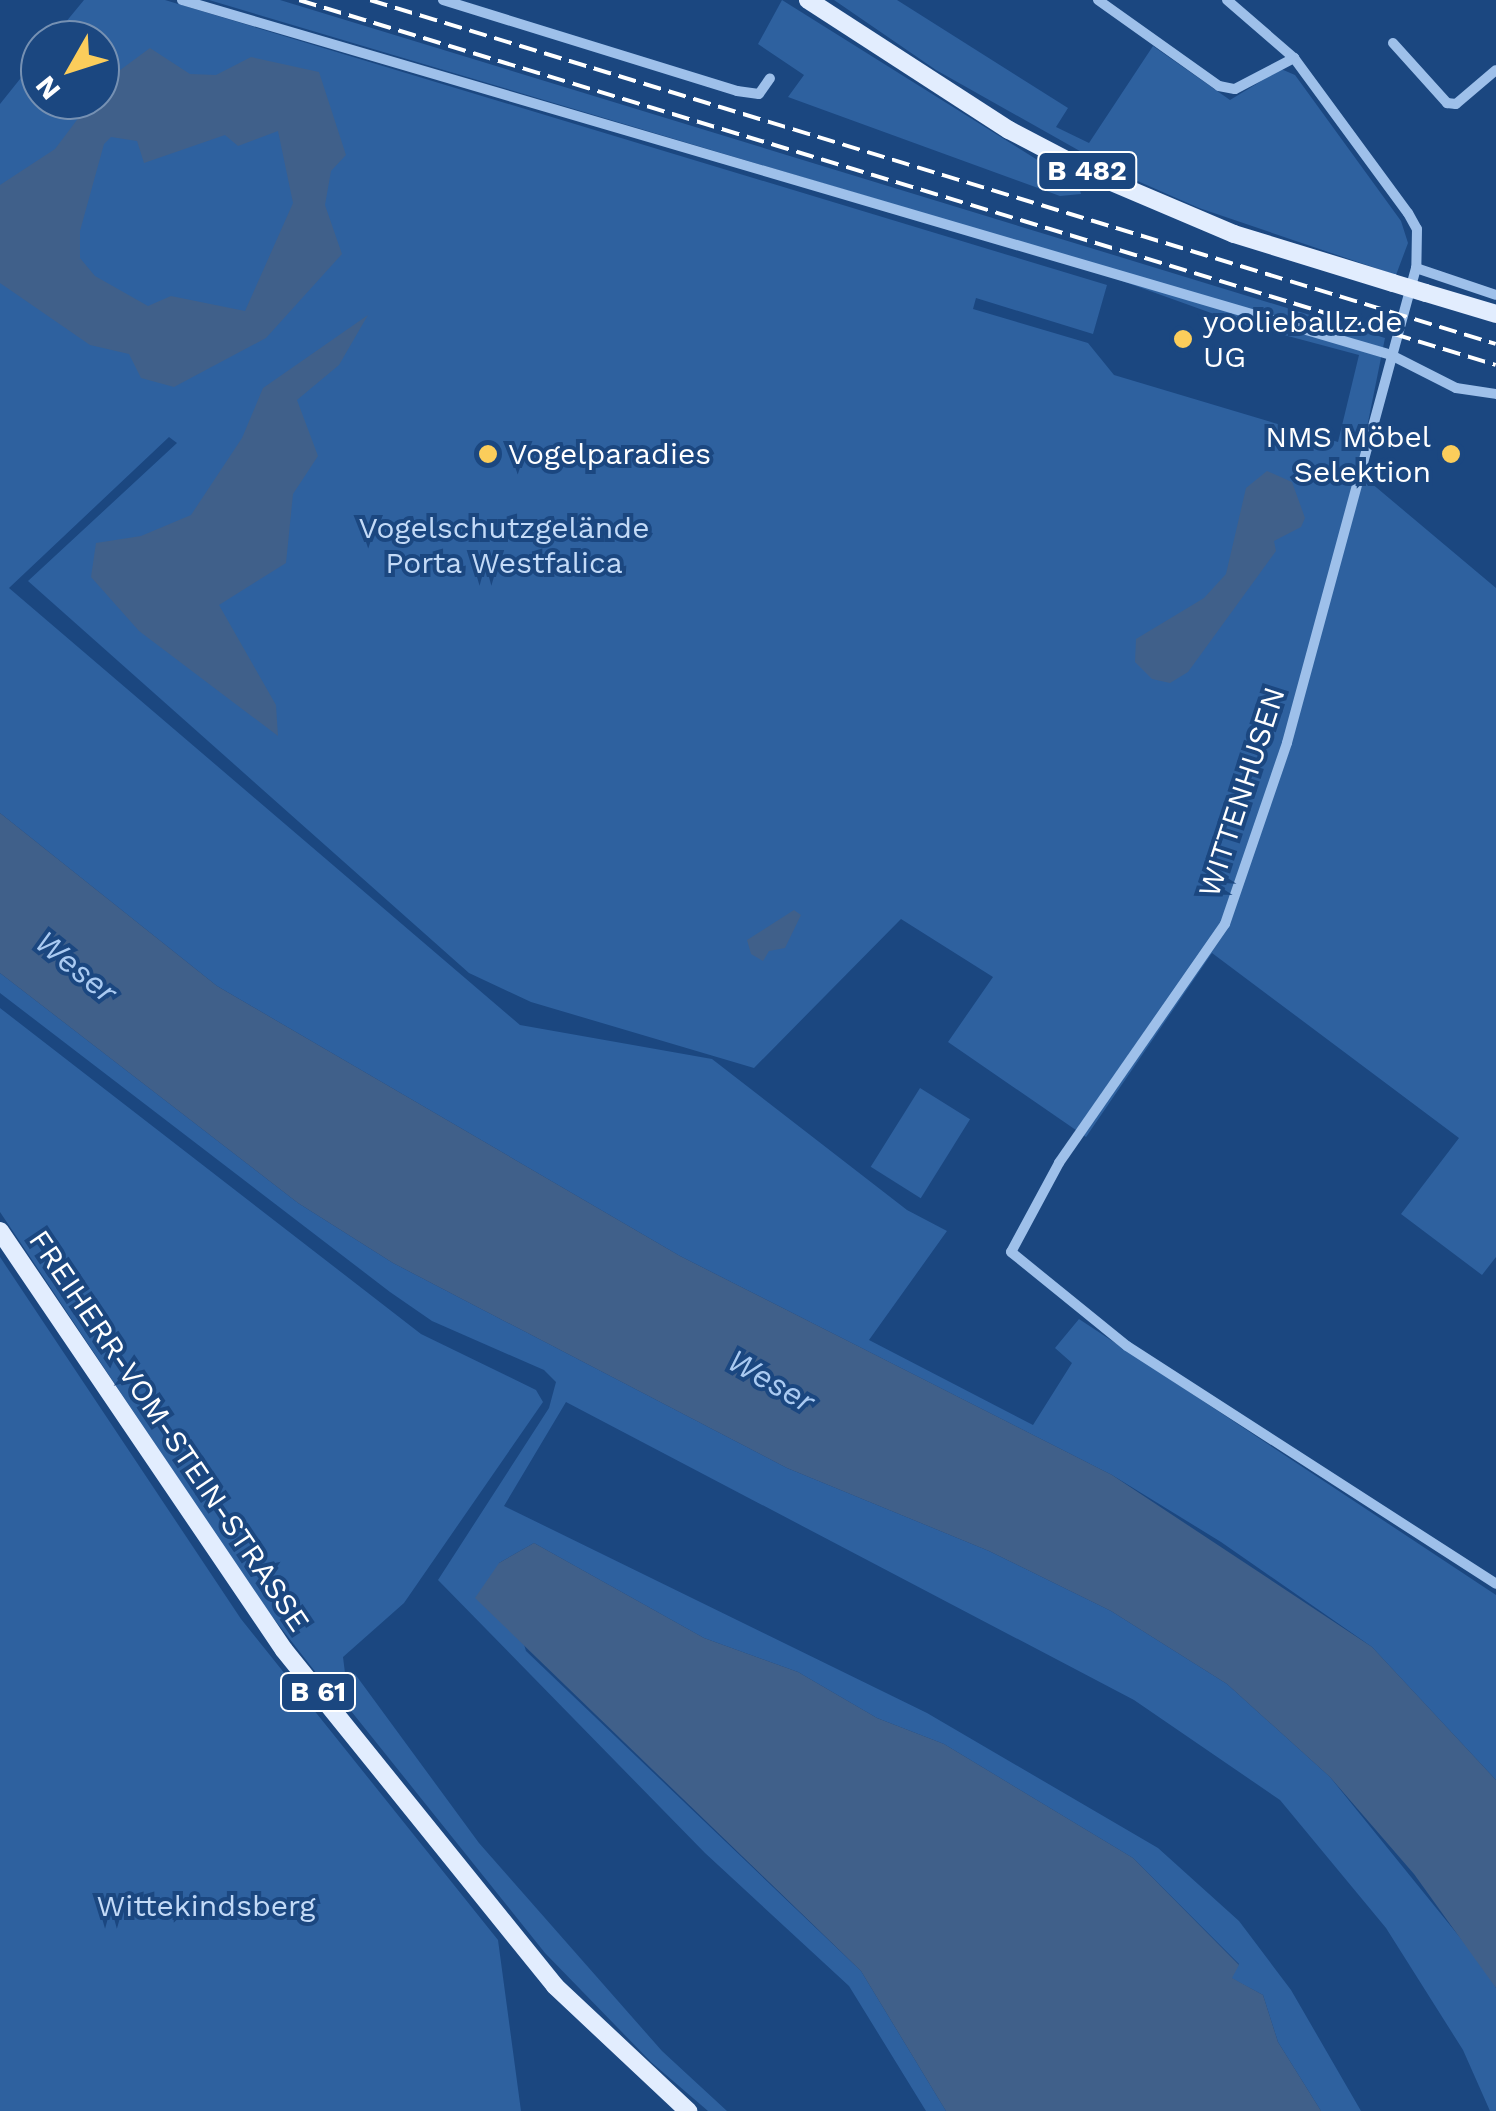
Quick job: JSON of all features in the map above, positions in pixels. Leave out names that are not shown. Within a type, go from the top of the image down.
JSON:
[{"type":"main road","name":"B 482","points":[[808,0],[1009,130],[1094,175],[1234,234],[1496,314]]},
{"type":"main road","name":"FREIHERR-VOM-STEIN-STRASSE","points":[[0,1231],[284,1650],[554,1986],[688,2111]]},
{"type":"street","points":[[182,0],[1392,355],[1456,388],[1496,394]]},
{"type":"street","points":[[443,0],[738,91],[759,94],[770,78]]},
{"type":"street","points":[[1098,0],[1219,86],[1235,88],[1294,58]]},
{"type":"street","points":[[1227,0],[1294,58],[1408,213],[1417,230],[1416,268],[1496,295]]},
{"type":"street","points":[[1393,42],[1447,103],[1456,104],[1496,70]]},
{"type":"street","name":"WITTENHUSEN","points":[[1416,268],[1287,744],[1225,924],[1059,1163],[1011,1252],[1127,1346],[1496,1584]]},
{"type":"green space","name":"Vogelschutzgelände Porta Westfalica","points":[[84,0],[165,0],[1107,285],[1093,334],[976,298],[973,309],[1088,343],[1114,375],[1338,442],[1359,355],[1239,323],[983,231],[209,0],[280,0],[1385,338],[1358,472],[1496,588],[1496,1257],[1482,1275],[1401,1214],[1459,1138],[1212,953],[1086,1137],[948,1042],[993,977],[901,919],[754,1068],[531,1002],[469,973],[28,581],[177,443],[169,437],[9,588],[520,1025],[712,1059],[907,1210],[947,1231],[869,1340],[1033,1425],[1072,1363],[1055,1348],[1079,1319],[1496,1595],[1496,1780],[1372,1647],[1221,1542],[1112,1475],[680,1256],[217,986],[0,813],[0,104],[20,79],[20,120],[120,120],[120,20],[68,20]]},
{"type":"green space","points":[[782,0],[1079,186],[1081,194],[1060,196],[788,97],[804,75],[758,44]]},
{"type":"green space","points":[[834,0],[897,0],[1068,108],[1056,127],[1089,143],[1153,46],[1230,100],[1281,69],[1295,75],[1401,221],[1408,243],[1396,275],[1199,208],[1117,172],[936,70]]},
{"type":"green space","points":[[0,973],[298,1203],[393,1263],[787,1468],[989,1551],[1111,1611],[1227,1684],[1330,1777],[1488,1972],[1496,1988],[1496,2111],[1490,2111],[1463,2050],[1386,1928],[1280,1800],[1134,1700],[566,1402],[504,1506],[927,1713],[1158,1848],[1239,1921],[1291,1990],[1361,2111],[1321,2111],[1278,2042],[1263,1995],[1231,1978],[1239,1964],[1133,1858],[944,1744],[877,1718],[798,1672],[704,1638],[534,1543],[499,1563],[526,1651],[861,1971],[946,2111],[926,2111],[849,1986],[705,1853],[438,1580],[549,1408],[556,1382],[544,1370],[432,1321],[390,1292],[0,993]]},
{"type":"green space","points":[[0,1008],[421,1334],[536,1390],[543,1402],[404,1603],[343,1657],[345,1673],[334,1682],[324,1683],[260,1601],[0,1212]]},
{"type":"green space","points":[[920,1088],[970,1119],[921,1198],[871,1167]]},
{"type":"green space","name":"Wittekindsberg","points":[[0,1257],[241,1619],[498,1940],[521,2111],[0,2111]]},
{"type":"green space","points":[[355,1674],[479,1843],[662,2051],[727,2111],[708,2111],[651,2062],[545,1953],[335,1691]]},
{"type":"water","points":[[150,48],[190,74],[216,75],[251,57],[319,72],[346,155],[331,171],[325,205],[342,254],[266,338],[174,387],[141,378],[129,354],[90,345],[0,283],[0,185],[55,149],[77,120],[120,120],[120,70]],"holes":[[[278,131],[293,203],[245,311],[171,296],[148,306],[95,276],[80,258],[80,231],[104,144],[111,137],[137,141],[144,163],[225,135],[238,146]]]},
{"type":"water","points":[[368,315],[339,365],[297,400],[318,456],[293,494],[286,563],[219,605],[276,705],[278,736],[139,631],[91,577],[96,543],[141,536],[191,515],[242,438],[263,388]]},
{"type":"water","points":[[1267,471],[1292,482],[1305,518],[1301,527],[1274,541],[1276,551],[1188,672],[1170,683],[1152,679],[1135,662],[1136,639],[1204,598],[1226,574],[1246,488]]},
{"type":"water","name":"Weser","points":[[0,813],[217,986],[680,1256],[1112,1475],[1372,1647],[1496,1780],[1496,1988],[1414,1874],[1330,1777],[1227,1684],[1111,1611],[989,1551],[787,1468],[393,1263],[298,1203],[0,973]]},
{"type":"water","points":[[794,910],[801,915],[785,948],[769,951],[763,961],[751,954],[747,940]]},
{"type":"water","points":[[534,1543],[704,1638],[798,1672],[877,1718],[944,1744],[1133,1858],[1239,1965],[1232,1978],[1263,1995],[1278,2042],[1321,2111],[946,2111],[861,1971],[475,1598],[499,1563]]},
{"type":"railway","points":[[299,0],[1496,365]]},
{"type":"railway","points":[[370,0],[1496,344]]},
{"type":"place","name":"yoolieballz.de UG","points":[[1183,339]]},
{"type":"place","name":"Vogelparadies","points":[[488,454]]},
{"type":"place","name":"NMS Möbel Selektion","points":[[1451,454]]}]
